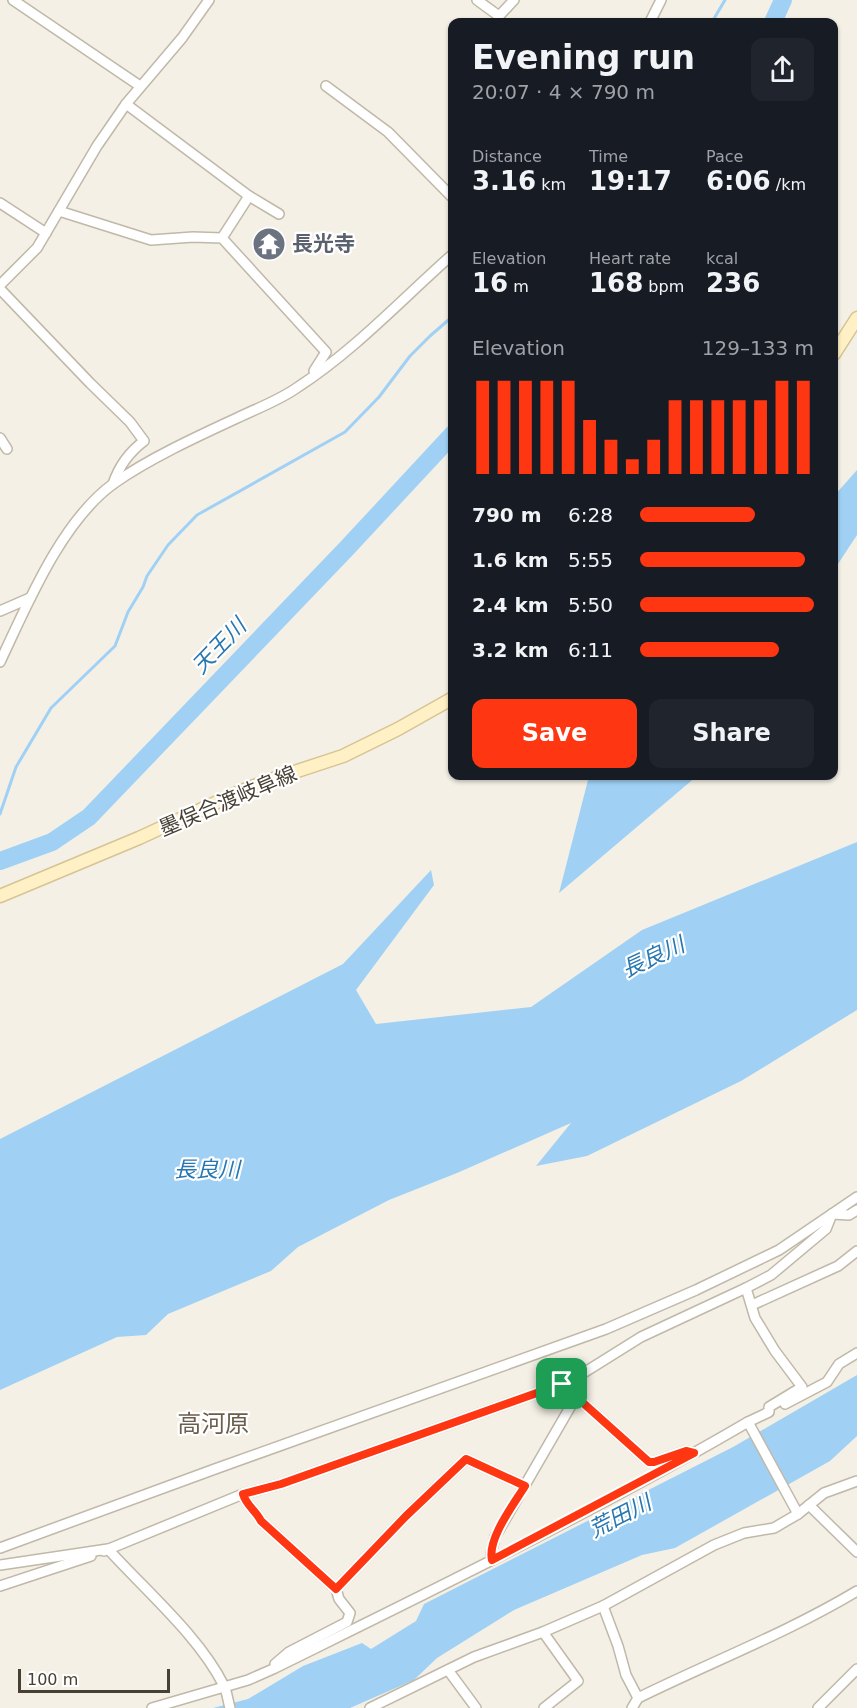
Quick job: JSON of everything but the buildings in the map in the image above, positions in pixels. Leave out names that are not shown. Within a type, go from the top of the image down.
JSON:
[{"type":"main road","points":[[838,348],[857,318]]},
{"type":"main road","name":"墨俣合渡岐阜線","points":[[0,896],[140,838],[237,793],[343,756],[448,701]]},
{"type":"street","points":[[13,0],[140,86]]},
{"type":"street","points":[[0,285],[37,248],[97,146],[126,104],[182,38],[209,0]]},
{"type":"street","points":[[477,0],[499,16],[514,0]]},
{"type":"street","points":[[652,18],[661,0]]},
{"type":"street","points":[[326,86],[388,132],[448,193]]},
{"type":"street","points":[[126,104],[249,196],[279,214]]},
{"type":"street","points":[[222,238],[249,196]]},
{"type":"street","points":[[0,203],[45,233]]},
{"type":"street","points":[[59,211],[151,240],[193,237],[222,238],[326,352],[309,378]]},
{"type":"street","points":[[0,662],[30,598],[60,545],[85,511],[113,484],[198,436],[299,387],[383,320],[448,259]]},
{"type":"street","points":[[0,290],[130,422],[144,441],[132,450],[118,469],[113,484]]},
{"type":"street","points":[[0,438],[7,449]]},
{"type":"street","points":[[0,611],[30,598]]},
{"type":"street","points":[[0,1548],[606,1329],[779,1250],[857,1197]]},
{"type":"street","points":[[832,1214],[849,1215],[857,1210]]},
{"type":"street","points":[[0,1586],[108,1549],[243,1494],[281,1484],[562,1384],[641,1337],[771,1275],[826,1229],[832,1214]]},
{"type":"street","points":[[752,1305],[838,1266],[857,1251]]},
{"type":"street","points":[[746,1288],[755,1318],[802,1387],[769,1407],[769,1412]]},
{"type":"street","points":[[152,1708],[225,1690],[248,1680],[492,1560],[750,1425],[769,1412],[827,1382],[839,1364],[857,1353]]},
{"type":"street","points":[[562,1384],[649,1462],[686,1451],[694,1453]]},
{"type":"street","points":[[492,1560],[495,1537],[576,1397]]},
{"type":"street","points":[[750,1425],[796,1511]]},
{"type":"street","points":[[336,1589],[406,1516],[466,1459],[525,1486]]},
{"type":"street","points":[[370,1708],[474,1657],[543,1632],[603,1606],[714,1545],[744,1533],[774,1528],[824,1493],[857,1481]]},
{"type":"street","points":[[243,1494],[245,1502],[261,1521],[336,1589],[339,1599],[350,1613],[347,1622],[289,1652],[276,1663],[273,1669]]},
{"type":"street","points":[[809,1505],[857,1552]]},
{"type":"street","points":[[0,1565],[108,1549]]},
{"type":"street","points":[[108,1549],[170,1612],[206,1658],[225,1690],[230,1708]]},
{"type":"street","points":[[632,1708],[638,1698],[736,1651],[784,1632],[857,1591]]},
{"type":"street","points":[[603,1606],[626,1675],[638,1698]]},
{"type":"street","points":[[543,1632],[578,1681],[544,1708]]},
{"type":"street","points":[[818,1708],[857,1669]]},
{"type":"street","points":[[448,1670],[476,1708]]},
{"type":"water","points":[[857,470],[857,535],[838,564],[838,491]]},
{"type":"water","points":[[588,780],[692,780],[559,893]]},
{"type":"water","name":"長良川","points":[[857,842],[857,1010],[741,1081],[587,1156],[536,1166],[571,1123],[389,1200],[298,1247],[271,1271],[168,1314],[146,1335],[117,1337],[0,1390],[0,1139],[343,964],[431,870],[434,885],[356,990],[376,1024],[531,1007],[642,930]]},
{"type":"water","name":"荒田川","points":[[857,1375],[857,1436],[830,1461],[675,1548],[642,1555],[514,1610],[437,1658],[414,1680],[350,1708],[213,1708],[248,1699],[303,1666],[362,1643],[371,1649],[416,1621],[424,1604],[733,1447]]},
{"type":"waterway","points":[[714,18],[725,0]]},
{"type":"waterway","name":"天王川","points":[[775,18],[783,0]]},
{"type":"waterway","points":[[0,814],[16,767],[51,708],[115,646],[128,612],[147,576],[168,545],[197,515],[345,432],[379,397],[410,356],[448,320]]},
{"type":"waterway","name":"天王川","points":[[0,861],[52,842],[89,817],[448,439]]},
{"type":"place","name":"長光寺","points":[[269,244]]},
{"type":"district","name":"高河原","points":[[213,1424]]},
{"type":"route","points":[[562,1384],[649,1462],[686,1451],[694,1453],[492,1560],[495,1537],[525,1486],[466,1459],[406,1516],[336,1589],[261,1521],[245,1502],[243,1494],[281,1484],[562,1384]]}]
